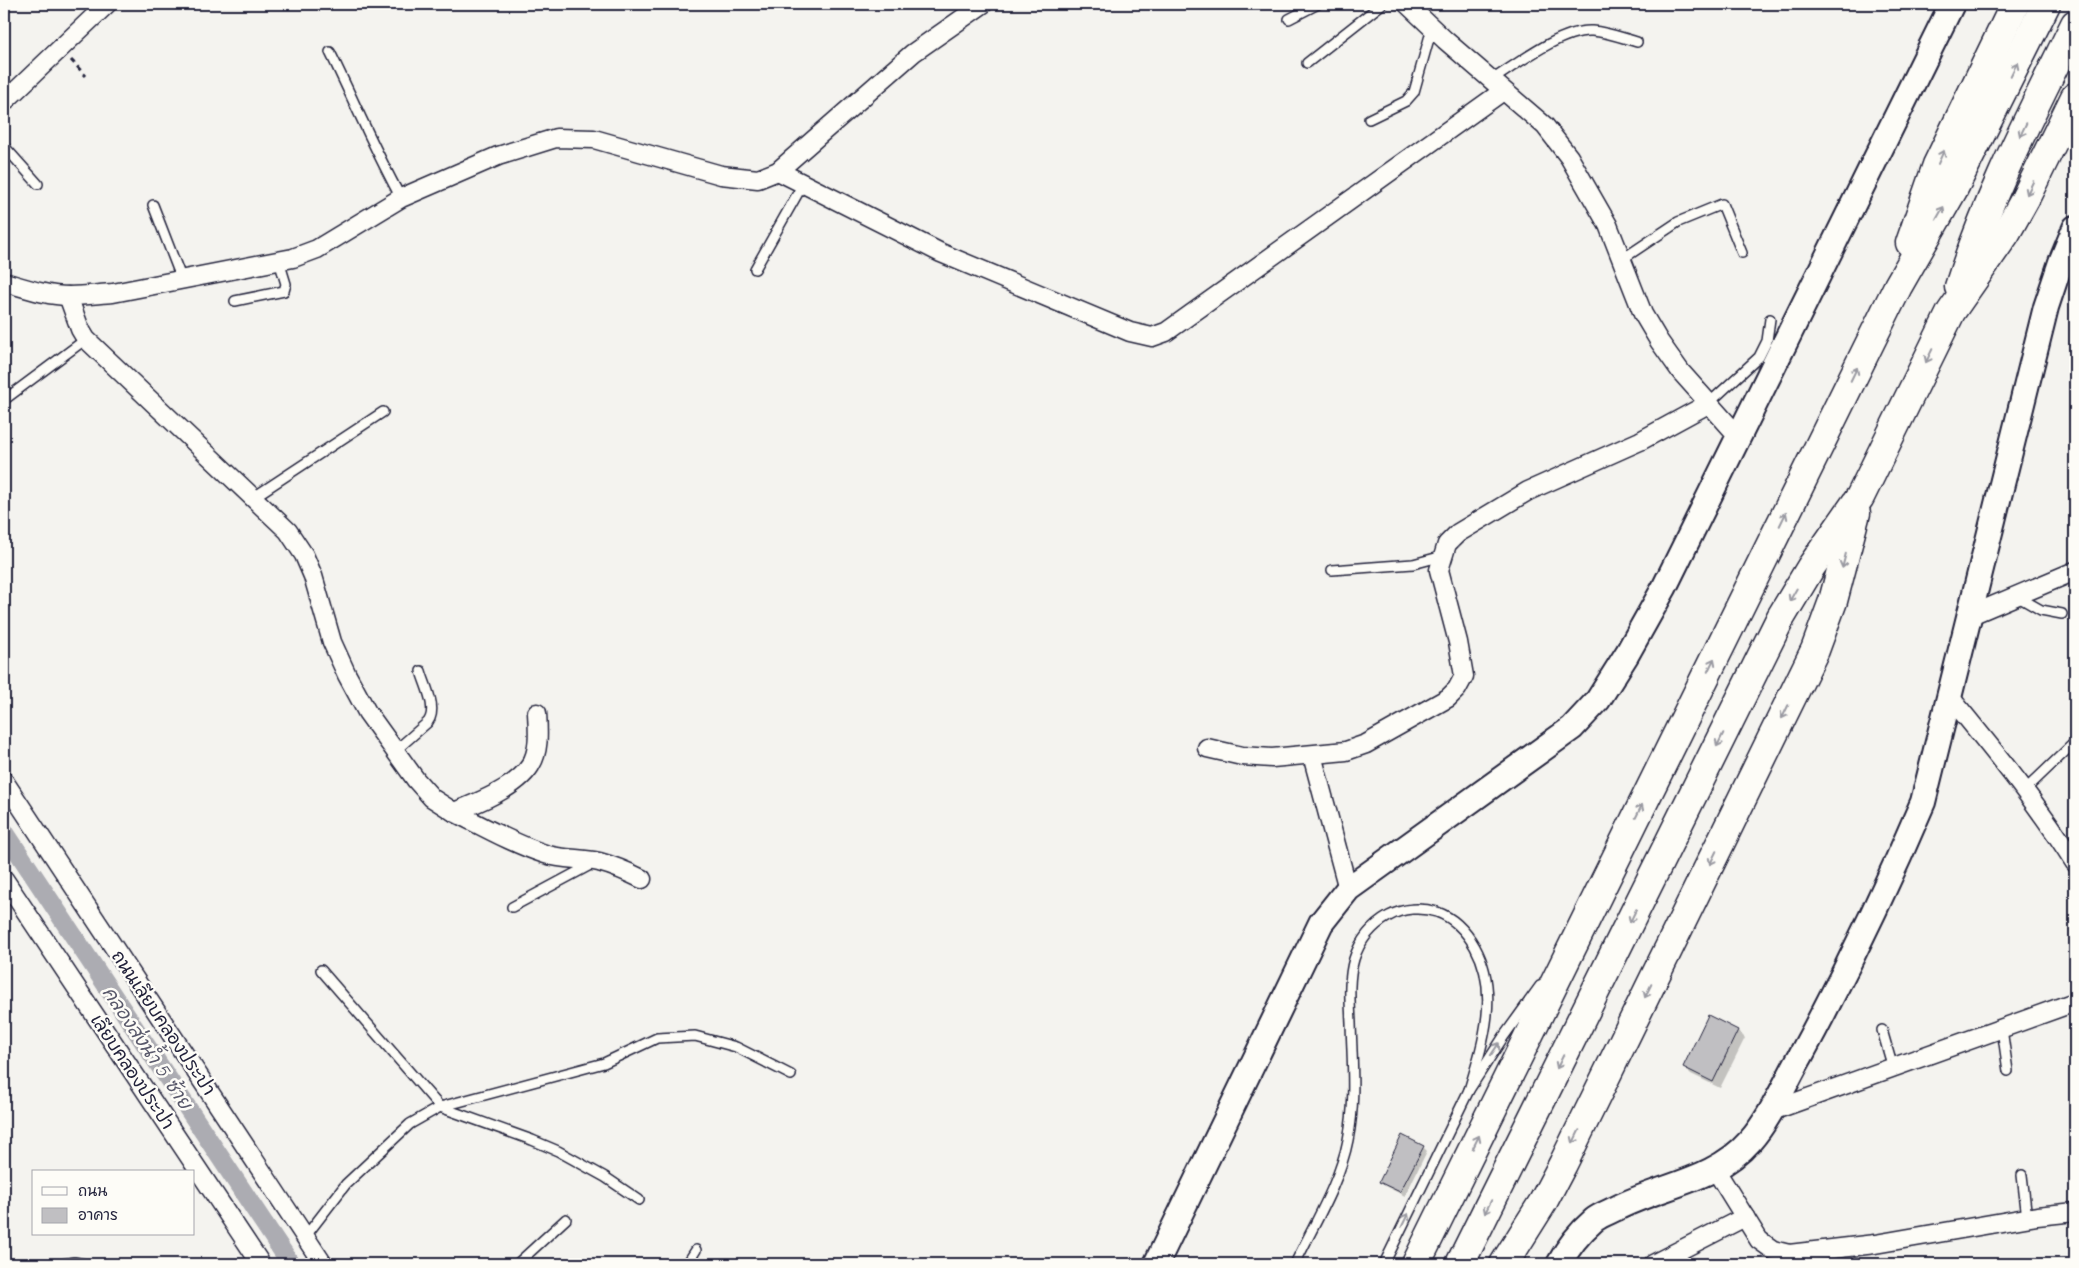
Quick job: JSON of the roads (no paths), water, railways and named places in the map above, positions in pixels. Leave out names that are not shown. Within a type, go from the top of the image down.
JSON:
[{"type":"highway","points":[[1898,286],[1918,216],[1937,165],[2015,4]]},
{"type":"highway","points":[[1416,1264],[1898,286],[1953,190],[2046,4]]},
{"type":"highway","points":[[1951,312],[1970,250],[1996,186],[2075,24]]},
{"type":"highway","points":[[1460,1264],[1781,617],[1811,567],[1860,497],[1951,312],[2006,233],[2025,199],[2075,97]]},
{"type":"highway","points":[[1504,1264],[1543,1202],[1563,1164],[1815,650],[1833,601],[1860,497]]},
{"type":"main road","points":[[1156,1264],[1321,923],[1348,889],[1572,728],[1598,700],[1627,654],[1664,588],[1952,4]]},
{"type":"main road","points":[[1559,1264],[1568,1246],[1595,1219],[1630,1201],[1686,1182],[1725,1164],[1751,1141],[1834,994],[1894,869],[1923,802],[2046,308],[2061,262],[2075,228]]},
{"type":"street","points":[[4,102],[107,4]]},
{"type":"street","points":[[4,282],[33,290],[68,296],[113,293],[279,261],[317,249],[400,198],[498,156],[556,138],[594,139],[721,175],[758,178],[778,171],[913,52],[983,4]]},
{"type":"street","points":[[1407,4],[1545,126],[1569,157],[1608,225],[1643,314],[1651,328],[1682,372],[1708,404],[1738,436]]},
{"type":"street","points":[[778,171],[941,253],[1130,332],[1152,337],[1166,332],[1498,86]]},
{"type":"street","points":[[68,296],[86,340],[288,530],[304,555],[313,576],[332,642],[347,676],[367,712],[432,798],[454,812],[524,846],[565,859],[597,862],[614,866],[642,879]]},
{"type":"street","points":[[1207,748],[1242,756],[1272,758],[1346,751],[1366,744],[1448,698],[1464,676],[1458,642],[1439,570],[1447,544],[1458,533],[1528,491],[1640,441],[1708,404]]},
{"type":"street","points":[[1970,615],[2075,571]]},
{"type":"street","points":[[1950,697],[2051,824],[2075,863]]},
{"type":"street","points":[[454,812],[478,803],[496,793],[526,771],[534,757],[538,738],[537,713]]},
{"type":"street","points":[[1312,755],[1348,889]]},
{"type":"street","name":"ถนนเลียบคลองประปา","points":[[4,781],[323,1264]]},
{"type":"street","name":"เลียบคลองประปา","points":[[4,879],[261,1264]]},
{"type":"street","points":[[1769,1112],[2075,1002]]},
{"type":"street","points":[[1715,1169],[1759,1240],[1773,1250],[1789,1254],[1875,1244],[2027,1218],[2075,1212]]},
{"type":"street","points":[[1653,1264],[1746,1217]]},
{"type":"lane","points":[[1289,20],[1318,4]]},
{"type":"lane","points":[[1307,63],[1382,4]]},
{"type":"lane","points":[[1369,119],[1406,101],[1414,92],[1432,28]]},
{"type":"lane","points":[[1498,86],[1548,45],[1576,32],[1592,31],[1637,42]]},
{"type":"lane","points":[[330,52],[359,112],[374,150],[400,198]]},
{"type":"lane","points":[[4,146],[38,184]]},
{"type":"lane","points":[[755,270],[803,184]]},
{"type":"lane","points":[[1621,260],[1678,222],[1722,204],[1742,253]]},
{"type":"lane","points":[[153,205],[182,280]]},
{"type":"lane","points":[[234,301],[284,291],[286,284],[279,261]]},
{"type":"lane","points":[[1708,404],[1758,357],[1766,341],[1770,319]]},
{"type":"lane","points":[[4,400],[86,340]]},
{"type":"lane","points":[[254,497],[383,412]]},
{"type":"lane","points":[[1332,570],[1413,564],[1442,556]]},
{"type":"lane","points":[[2015,595],[2041,610],[2062,614]]},
{"type":"lane","points":[[395,751],[428,722],[432,716],[432,707],[421,671]]},
{"type":"lane","points":[[2025,790],[2075,742]]},
{"type":"lane","points":[[512,907],[597,862]]},
{"type":"lane","points":[[1295,1264],[1336,1178],[1348,1141],[1352,1103],[1350,1006],[1354,959],[1367,934],[1378,923],[1392,915],[1406,910],[1421,909],[1436,912],[1450,918],[1460,926],[1477,951],[1485,980],[1488,1011],[1482,1046],[1469,1090]]},
{"type":"lane","points":[[1549,974],[1579,934]]},
{"type":"lane","points":[[321,970],[440,1107],[558,1151],[605,1177],[639,1200]]},
{"type":"lane","points":[[1384,1264],[1469,1090],[1504,1036],[1543,982]]},
{"type":"lane","points":[[2002,1028],[2008,1071]]},
{"type":"lane","points":[[1882,1030],[1894,1068]]},
{"type":"lane","points":[[305,1237],[346,1184],[410,1124],[440,1107],[604,1063],[657,1038],[695,1036],[736,1047],[791,1075]]},
{"type":"lane","points":[[2022,1175],[2027,1218]]},
{"type":"lane","points":[[517,1264],[566,1220]]},
{"type":"lane","points":[[687,1264],[696,1250]]},
{"type":"lane","points":[[63,1264],[74,1262],[84,1264]]},
{"type":"waterway","name":"คลองส่งน้ำ 5 ซ้าย","points":[[4,831],[291,1264]]}]
